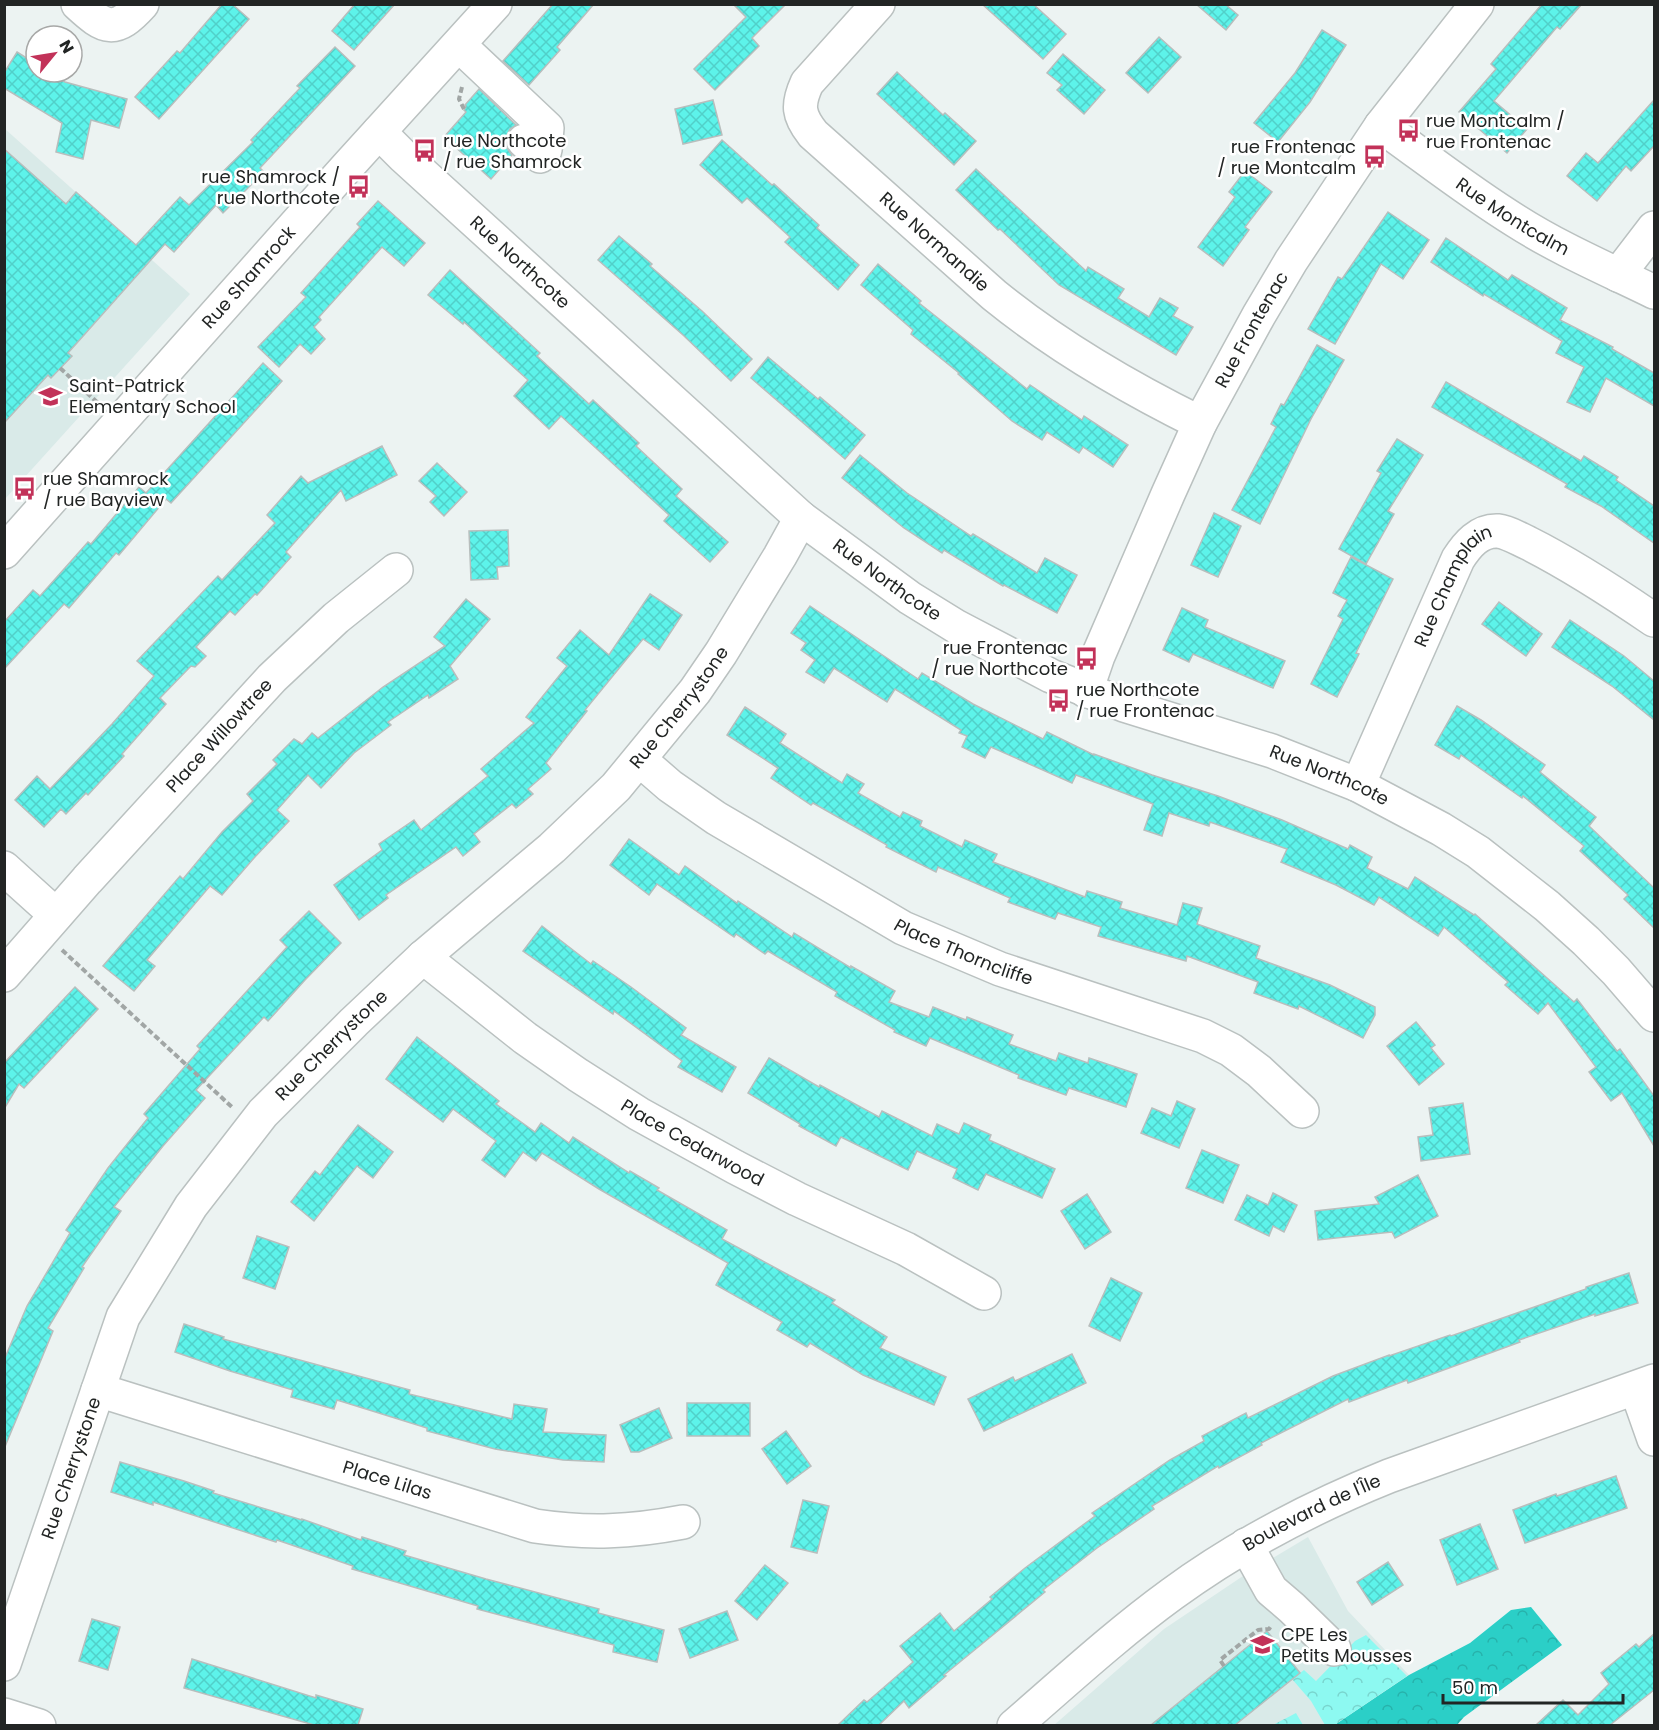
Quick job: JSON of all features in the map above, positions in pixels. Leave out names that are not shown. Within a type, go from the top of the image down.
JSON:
[{"type":"street","points":[[78,4],[94,19],[102,24],[111,25],[130,17],[142,4]]},
{"type":"street","name":"Rue Shamrock","points":[[4,552],[495,4]]},
{"type":"street","name":"Rue Normandie","points":[[878,4],[807,83],[801,96],[800,111],[813,134],[1023,319],[1115,379],[1200,423]]},
{"type":"street","name":"Rue Frontenac","points":[[1086,691],[1098,656],[1200,423],[1259,315],[1291,261],[1381,126],[1477,4]]},
{"type":"street","points":[[459,45],[547,128],[545,150],[540,156],[524,141]]},
{"type":"street","name":"Rue Montcalm","points":[[1381,126],[1475,195],[1508,216],[1572,254],[1654,292]]},
{"type":"street","name":"Rue Northcote","points":[[379,132],[801,518],[893,586],[957,627],[1041,671],[1086,691],[1166,719],[1272,751],[1358,785],[1441,828],[1510,876],[1586,941],[1654,1015]]},
{"type":"street","points":[[1618,275],[1654,228]]},
{"type":"street","name":"Rue Cherrystone","points":[[4,1664],[123,1317],[191,1206],[263,1113],[354,1022],[423,957],[589,815],[640,760],[695,691],[721,653],[801,518]]},
{"type":"street","name":"Rue Champlain","points":[[1358,785],[1458,559],[1466,546],[1475,538],[1497,531],[1508,533],[1543,550],[1601,584],[1654,620]]},
{"type":"street","name":"Place Willowtree","points":[[4,975],[57,930],[272,678],[336,618],[396,570]]},
{"type":"street","name":"Place Thorncliffe","points":[[640,760],[670,786],[716,818],[903,928],[999,969],[1203,1036],[1231,1050],[1259,1071],[1302,1112]]},
{"type":"street","points":[[4,868],[57,930]]},
{"type":"street","name":"Place Cedarwood","points":[[423,957],[525,1038],[639,1114],[797,1199],[906,1249],[984,1293]]},
{"type":"street","points":[[1645,1384],[1654,1439]]},
{"type":"street","name":"Boulevard de l'Île","points":[[1014,1725],[1133,1624],[1173,1593],[1246,1545],[1318,1507],[1380,1480],[1645,1384]]},
{"type":"street","name":"Place Lilas","points":[[98,1390],[536,1526],[567,1531],[606,1532],[641,1530],[683,1522]]},
{"type":"street","points":[[1246,1545],[1271,1590],[1334,1649]]},
{"type":"street","points":[[4,1715],[39,1725]]},
{"type":"path","points":[[464,109],[460,103],[460,94],[465,82]]},
{"type":"path","points":[[60,369],[100,404]]},
{"type":"path","points":[[57,930],[234,1109]]},
{"type":"path","points":[[1224,1666],[1220,1660],[1258,1630],[1269,1629],[1275,1622]]},
{"type":"shaded area","name":"Saint-Patrick Elementary School","points":[[5,129],[190,294],[5,499]]},
{"type":"shaded area","name":"CPE Les Petits Mousses","points":[[1308,1537],[1348,1611],[1409,1675],[1333,1725],[1053,1726],[1164,1629],[1246,1574]]},
{"type":"green space","points":[[1531,1607],[1562,1645],[1464,1717],[1457,1725],[1333,1726],[1409,1675],[1470,1643],[1511,1610]]},
{"type":"green space","points":[[1366,1635],[1407,1676],[1333,1726],[1325,1725],[1311,1701],[1292,1679],[1304,1670],[1316,1681],[1355,1641]]},
{"type":"green space","points":[[1296,1713],[1303,1725],[1273,1725],[1291,1715]]},
{"type":"building","points":[[222,4],[232,4],[249,19],[159,119],[135,97],[177,51],[180,53]]},
{"type":"building","points":[[355,4],[395,4],[354,50],[332,31]]},
{"type":"building","points":[[553,4],[594,4],[557,47],[560,50],[529,85],[503,61]]},
{"type":"building","points":[[733,4],[786,4],[752,38],[759,46],[715,90],[694,69],[746,17]]},
{"type":"building","points":[[982,4],[1033,4],[1066,34],[1043,59]]},
{"type":"building","points":[[1196,4],[1225,4],[1238,15],[1226,30]]},
{"type":"building","points":[[1542,4],[1582,4],[1560,29],[1557,27],[1494,101],[1527,129],[1507,153],[1459,112],[1496,69],[1491,64]]},
{"type":"building","points":[[1322,30],[1346,45],[1310,102],[1278,142],[1254,123],[1295,73]]},
{"type":"building","points":[[1159,37],[1181,57],[1148,93],[1126,73]]},
{"type":"building","points":[[335,47],[355,66],[260,168],[264,172],[223,213],[216,205],[174,252],[165,244],[68,353],[72,356],[51,378],[48,375],[4,423],[4,149],[66,204],[76,192],[136,245],[180,197],[189,205],[253,142],[251,140],[300,88],[297,86]]},
{"type":"building","points":[[17,52],[24,56],[24,84],[72,84],[127,99],[119,128],[91,120],[83,159],[56,152],[62,123],[4,88],[4,73]]},
{"type":"building","points":[[1063,54],[1105,90],[1084,114],[1057,90],[1062,85],[1047,73]]},
{"type":"building","points":[[897,72],[943,115],[945,113],[976,141],[954,165],[877,94]]},
{"type":"building","points":[[479,89],[516,125],[510,129],[506,137],[506,147],[512,155],[491,179],[444,137],[466,112],[465,105]]},
{"type":"building","points":[[713,100],[722,135],[683,144],[675,109]]},
{"type":"building","points":[[1654,100],[1654,146],[1631,171],[1626,166],[1597,201],[1567,176],[1586,153],[1598,163]]},
{"type":"building","points":[[722,140],[819,225],[817,228],[859,265],[838,290],[785,242],[790,237],[747,198],[742,203],[700,165]]},
{"type":"building","points":[[976,169],[1086,271],[1088,267],[1124,289],[1118,298],[1149,317],[1160,298],[1178,308],[1173,316],[1193,327],[1176,355],[1059,285],[1000,229],[998,230],[956,190]]},
{"type":"building","points":[[1245,171],[1272,192],[1245,227],[1249,230],[1223,266],[1198,247],[1235,197],[1229,192]]},
{"type":"building","points":[[378,201],[425,243],[404,266],[382,247],[319,317],[321,320],[314,327],[325,339],[311,354],[300,344],[279,367],[258,347],[306,297],[301,293],[360,227],[357,224]]},
{"type":"building","points":[[1388,212],[1429,240],[1403,279],[1381,264],[1335,344],[1308,329],[1338,277],[1342,279]]},
{"type":"building","points":[[619,236],[652,264],[650,266],[752,359],[731,381],[598,260]]},
{"type":"building","points":[[1446,238],[1508,280],[1512,275],[1567,308],[1560,320],[1613,347],[1612,349],[1654,373],[1654,406],[1606,378],[1590,412],[1567,402],[1584,367],[1556,353],[1562,341],[1484,294],[1483,296],[1431,262]]},
{"type":"building","points":[[878,264],[921,301],[919,303],[1027,389],[1030,385],[1082,420],[1084,416],[1128,445],[1113,467],[1083,447],[1079,453],[1047,432],[1042,440],[1012,421],[911,334],[913,330],[861,285]]},
{"type":"building","points":[[450,270],[540,353],[537,356],[589,404],[593,400],[639,443],[636,446],[682,489],[676,496],[728,542],[710,562],[664,521],[669,515],[561,416],[549,429],[514,396],[528,380],[464,322],[463,324],[428,295]]},
{"type":"building","points":[[1317,345],[1344,360],[1311,419],[1260,524],[1232,510],[1276,427],[1271,424],[1281,404],[1284,405]]},
{"type":"building","points":[[768,357],[865,435],[845,459],[751,378]]},
{"type":"building","points":[[263,363],[282,381],[171,503],[166,499],[119,555],[116,553],[69,608],[64,604],[4,669],[4,622],[33,590],[40,596],[88,542],[91,544],[139,487],[146,493]]},
{"type":"building","points":[[1446,382],[1581,461],[1584,456],[1618,477],[1616,480],[1654,506],[1654,543],[1601,506],[1565,487],[1567,484],[1432,407]]},
{"type":"building","points":[[1397,439],[1423,455],[1388,511],[1394,514],[1366,564],[1339,549],[1381,473],[1377,471]]},
{"type":"building","points":[[382,446],[397,475],[346,501],[341,490],[286,552],[291,557],[257,595],[255,594],[235,615],[230,611],[196,647],[206,656],[195,667],[191,666],[160,698],[166,704],[122,754],[124,756],[88,795],[86,793],[66,814],[61,809],[44,827],[15,800],[37,776],[50,789],[112,724],[154,676],[137,661],[218,576],[222,580],[275,523],[267,515],[301,476],[308,483]]},
{"type":"building","points":[[860,455],[907,493],[971,536],[973,534],[1037,573],[1045,558],[1077,575],[1057,613],[1003,586],[944,550],[942,553],[904,528],[842,478]]},
{"type":"building","points":[[437,463],[467,492],[444,516],[430,502],[436,496],[419,481]]},
{"type":"building","points":[[1214,513],[1241,526],[1218,577],[1191,565]]},
{"type":"building","points":[[508,530],[509,566],[497,567],[498,579],[471,580],[469,531]]},
{"type":"building","points":[[1351,557],[1393,579],[1337,697],[1311,684],[1343,619],[1338,616],[1347,600],[1333,593]]},
{"type":"building","points":[[650,594],[682,615],[659,650],[643,639],[585,710],[587,711],[546,763],[551,769],[528,789],[533,794],[516,808],[512,804],[474,834],[480,842],[463,856],[456,847],[386,895],[388,898],[359,920],[334,885],[382,850],[379,844],[414,820],[421,830],[488,776],[481,769],[534,723],[526,717],[567,666],[557,658],[580,630],[609,655]]},
{"type":"building","points":[[466,599],[490,619],[450,666],[458,679],[429,698],[428,695],[388,722],[391,725],[354,753],[321,788],[308,775],[277,810],[289,821],[222,895],[210,886],[147,960],[155,966],[134,991],[103,966],[180,876],[183,879],[222,832],[253,801],[247,794],[277,764],[273,760],[294,739],[302,744],[312,733],[318,738],[383,687],[445,646],[434,637]]},
{"type":"building","points":[[1499,602],[1542,634],[1526,656],[1482,624]]},
{"type":"building","points":[[810,606],[918,679],[922,673],[973,704],[1043,739],[1047,732],[1094,755],[1218,796],[1282,820],[1348,849],[1350,845],[1372,857],[1367,868],[1408,889],[1415,877],[1475,914],[1574,1002],[1577,999],[1617,1051],[1620,1049],[1654,1096],[1654,1146],[1622,1093],[1611,1101],[1589,1072],[1596,1067],[1548,1003],[1538,1014],[1505,985],[1508,982],[1444,927],[1438,936],[1379,897],[1374,905],[1336,885],[1281,862],[1287,849],[1210,822],[1209,826],[1169,813],[1162,836],[1144,830],[1153,804],[1076,775],[1072,783],[991,747],[985,758],[962,747],[967,736],[959,733],[961,730],[895,689],[887,702],[834,668],[824,683],[806,672],[815,660],[801,650],[806,643],[791,633]]},
{"type":"building","points":[[1182,608],[1208,620],[1205,627],[1285,661],[1273,688],[1193,654],[1189,662],[1163,650]]},
{"type":"building","points":[[1570,620],[1624,656],[1654,681],[1654,720],[1612,686],[1552,647]]},
{"type":"building","points":[[1457,706],[1545,765],[1540,772],[1596,817],[1589,826],[1654,888],[1654,928],[1624,899],[1628,895],[1580,851],[1584,846],[1523,796],[1522,798],[1461,755],[1459,759],[1435,745]]},
{"type":"building","points":[[745,707],[786,734],[780,743],[842,783],[847,774],[864,784],[858,793],[900,817],[903,812],[922,821],[920,826],[962,847],[965,840],[997,854],[993,862],[1085,897],[1087,891],[1122,902],[1120,908],[1177,925],[1183,903],[1202,908],[1197,924],[1260,946],[1256,958],[1330,985],[1375,1007],[1375,1015],[1363,1038],[1299,1006],[1298,1009],[1254,993],[1258,982],[1187,956],[1186,961],[1098,936],[1101,927],[1058,913],[1055,919],[1008,902],[1010,898],[938,867],[936,872],[886,847],[887,845],[813,803],[811,805],[771,778],[778,768],[727,735]]},
{"type":"building","points":[[629,839],[679,875],[685,866],[737,903],[738,901],[792,937],[794,933],[851,968],[851,966],[895,991],[889,1002],[929,1017],[933,1007],[966,1020],[967,1017],[1013,1035],[1009,1044],[1056,1061],[1059,1053],[1088,1063],[1089,1058],[1137,1074],[1126,1107],[1069,1088],[1066,1095],[1018,1078],[1019,1075],[930,1038],[926,1046],[894,1032],[895,1030],[835,996],[837,992],[768,951],[765,954],[736,934],[734,937],[657,884],[649,895],[610,865]]},
{"type":"building","points":[[309,911],[341,943],[268,1021],[264,1017],[196,1090],[205,1098],[114,1207],[121,1211],[82,1267],[84,1268],[48,1328],[53,1331],[4,1449],[4,1360],[27,1306],[70,1233],[66,1230],[108,1168],[148,1118],[144,1114],[200,1049],[197,1046],[287,947],[280,940]]},
{"type":"building","points":[[542,926],[591,964],[593,961],[686,1028],[681,1035],[736,1067],[722,1092],[678,1067],[682,1061],[614,1011],[613,1014],[523,951]]},
{"type":"building","points":[[75,987],[98,1009],[24,1088],[19,1084],[4,1109],[4,1063]]},
{"type":"building","points":[[1416,1022],[1435,1045],[1431,1048],[1444,1064],[1419,1085],[1387,1046]]},
{"type":"building","points":[[417,1037],[499,1101],[496,1104],[535,1132],[541,1123],[569,1143],[573,1137],[629,1173],[630,1171],[659,1188],[657,1190],[727,1230],[722,1239],[835,1300],[832,1303],[887,1337],[880,1348],[946,1377],[934,1405],[863,1375],[810,1343],[807,1347],[777,1330],[782,1322],[716,1285],[728,1263],[599,1189],[542,1153],[536,1161],[523,1152],[505,1177],[482,1160],[496,1141],[453,1109],[443,1122],[386,1079]]},
{"type":"building","points":[[769,1058],[819,1087],[820,1085],[879,1117],[882,1111],[932,1136],[937,1124],[959,1134],[964,1123],[991,1135],[989,1140],[1055,1169],[1042,1198],[986,1174],[978,1190],[953,1178],[957,1169],[917,1151],[908,1170],[841,1137],[836,1146],[799,1126],[800,1124],[748,1093]]},
{"type":"building","points":[[1177,1101],[1195,1109],[1179,1148],[1141,1133],[1152,1108],[1171,1116]]},
{"type":"building","points":[[1463,1103],[1470,1154],[1421,1161],[1418,1137],[1433,1135],[1429,1108]]},
{"type":"building","points":[[358,1125],[393,1152],[373,1178],[357,1166],[314,1221],[291,1202],[315,1171],[320,1175]]},
{"type":"building","points":[[1202,1150],[1239,1165],[1223,1203],[1186,1188]]},
{"type":"building","points":[[1418,1175],[1438,1216],[1395,1238],[1392,1232],[1318,1240],[1315,1211],[1379,1204],[1375,1197]]},
{"type":"building","points":[[1273,1193],[1297,1205],[1284,1232],[1273,1226],[1269,1236],[1235,1220],[1247,1195],[1268,1205]]},
{"type":"building","points":[[1087,1194],[1111,1232],[1085,1249],[1061,1211]]},
{"type":"building","points":[[257,1236],[289,1247],[275,1289],[243,1278]]},
{"type":"building","points":[[1629,1273],[1638,1303],[1595,1316],[1595,1314],[1519,1340],[1520,1342],[1408,1383],[1407,1380],[1349,1402],[1348,1399],[1261,1443],[1262,1445],[1219,1468],[1218,1466],[1152,1506],[1154,1509],[1097,1548],[1043,1590],[1045,1592],[944,1675],[946,1676],[909,1708],[904,1701],[879,1725],[838,1725],[864,1700],[867,1702],[913,1662],[900,1646],[940,1613],[954,1631],[1025,1568],[1095,1516],[1092,1513],[1170,1460],[1204,1441],[1202,1436],[1246,1413],[1248,1418],[1333,1376]]},
{"type":"building","points":[[1111,1278],[1142,1293],[1120,1341],[1089,1326]]},
{"type":"building","points":[[184,1324],[224,1337],[223,1339],[410,1390],[409,1394],[512,1419],[514,1404],[547,1409],[543,1432],[606,1435],[604,1462],[563,1460],[495,1449],[427,1431],[427,1428],[337,1400],[334,1409],[291,1397],[293,1390],[175,1352]]},
{"type":"building","points":[[1072,1354],[1086,1383],[984,1431],[968,1399],[1013,1377],[1015,1381]]},
{"type":"building","points":[[687,1403],[750,1403],[750,1436],[687,1436]]},
{"type":"building","points":[[659,1408],[672,1438],[639,1452],[631,1452],[620,1425]]},
{"type":"building","points":[[786,1431],[811,1466],[787,1484],[762,1449]]},
{"type":"building","points":[[120,1462],[302,1519],[361,1540],[362,1537],[406,1551],[404,1555],[599,1609],[598,1613],[664,1630],[657,1662],[613,1652],[614,1645],[477,1609],[478,1606],[352,1569],[353,1566],[277,1540],[276,1542],[153,1502],[153,1505],[111,1492]]},
{"type":"building","points":[[1616,1476],[1627,1508],[1525,1543],[1513,1510]]},
{"type":"building","points":[[803,1500],[829,1506],[817,1553],[791,1547]]},
{"type":"building","points":[[1480,1524],[1498,1569],[1457,1585],[1440,1540]]},
{"type":"building","points":[[1388,1562],[1403,1585],[1372,1605],[1357,1582]]},
{"type":"building","points":[[765,1565],[788,1583],[757,1620],[735,1601]]},
{"type":"building","points":[[727,1611],[738,1640],[690,1658],[679,1629]]},
{"type":"building","points":[[92,1619],[120,1627],[108,1670],[79,1661]]},
{"type":"building","points":[[1267,1631],[1300,1673],[1235,1725],[1151,1725]]},
{"type":"building","points":[[1654,1634],[1654,1690],[1610,1725],[1536,1725],[1563,1700],[1578,1715],[1609,1684],[1601,1673],[1636,1644],[1639,1647]]},
{"type":"building","points":[[192,1659],[316,1698],[316,1695],[363,1709],[358,1725],[314,1725],[184,1688]]},
{"type":"place","name":"rue Montcalm / rue Frontenac","points":[[1408,131]]},
{"type":"place","name":"rue Northcote / rue Shamrock","points":[[425,151]]},
{"type":"place","name":"rue Frontenac / rue Montcalm","points":[[1374,157]]},
{"type":"place","name":"rue Shamrock / rue Northcote","points":[[358,187]]},
{"type":"place","name":"Saint-Patrick Elementary School","points":[[51,396]]},
{"type":"place","name":"rue Shamrock / rue Bayview","points":[[25,489]]},
{"type":"place","name":"rue Frontenac / rue Northcote","points":[[1086,658]]},
{"type":"place","name":"rue Northcote / rue Frontenac","points":[[1058,700]]},
{"type":"place","name":"CPE Les Petits Mousses","points":[[1263,1645]]}]
